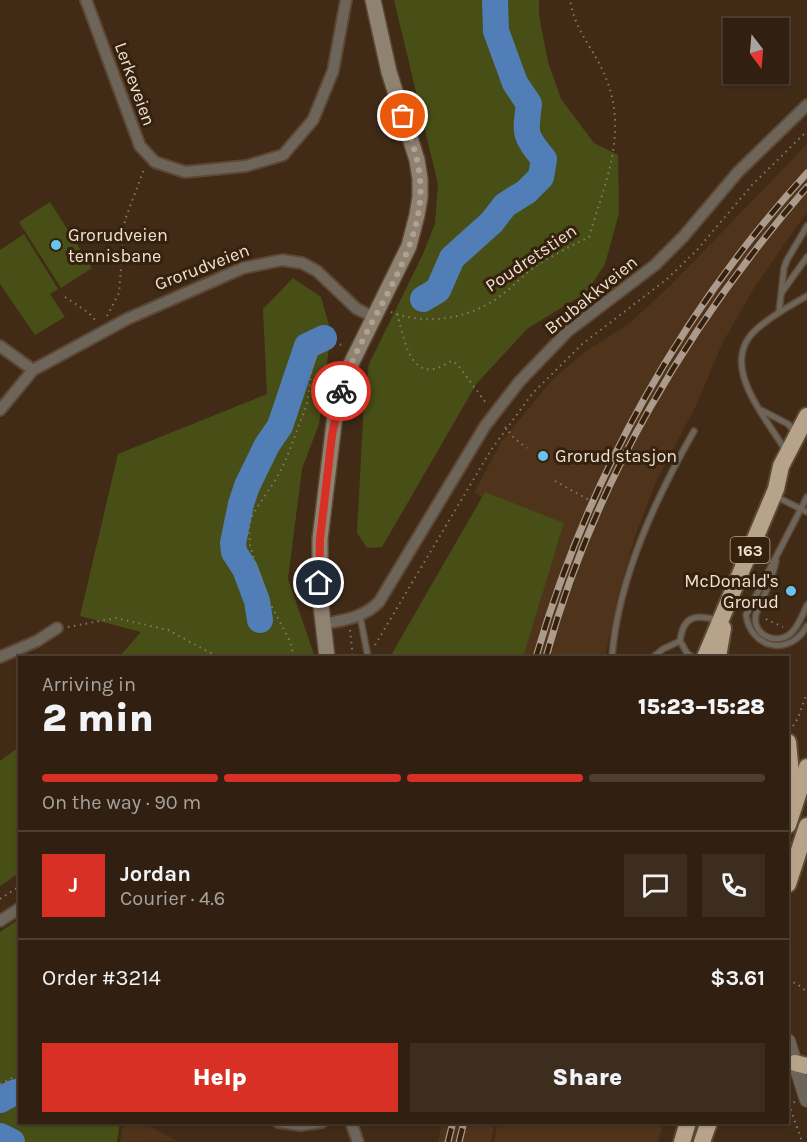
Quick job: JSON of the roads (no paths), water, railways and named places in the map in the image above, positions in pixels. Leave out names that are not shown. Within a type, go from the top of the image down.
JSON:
[{"type":"highway","name":"163","points":[[705,656],[774,492],[781,466],[807,416]]},
{"type":"highway","name":"163","points":[[774,492],[791,468],[800,449],[797,434]]},
{"type":"highway","name":"163","points":[[718,656],[723,618]]},
{"type":"highway","points":[[789,735],[794,806]]},
{"type":"highway","points":[[789,822],[807,766]]},
{"type":"highway","points":[[789,881],[807,826]]},
{"type":"highway","points":[[682,1142],[687,1124]]},
{"type":"highway","points":[[702,1142],[707,1124]]},
{"type":"main road","points":[[327,656],[319,583],[320,539],[335,415],[346,375],[409,246],[417,215],[420,179],[411,138],[389,72],[373,0]]},
{"type":"main road","points":[[324,632],[339,656]]},
{"type":"street","name":"Lerkeveien","points":[[86,0],[140,146],[155,162],[185,172],[246,166],[283,154],[313,120],[333,71],[346,0]]},
{"type":"street","name":"Brubakkveien","points":[[324,632],[369,612],[383,595],[494,413],[531,368],[563,336],[628,287],[676,245],[738,172],[807,105]]},
{"type":"street","name":"Grorudveien","points":[[0,410],[33,370],[127,319],[243,268],[282,260],[302,263],[325,278],[357,309],[374,317]]},
{"type":"street","points":[[0,346],[33,370]]},
{"type":"street","points":[[0,657],[37,641],[57,628]]},
{"type":"street","points":[[0,921],[18,909]]},
{"type":"street","points":[[789,1043],[801,1064],[801,1101]]},
{"type":"street","points":[[352,1124],[358,1142]]},
{"type":"lane","points":[[779,312],[787,260],[807,226]]},
{"type":"lane","points":[[781,293],[807,257]]},
{"type":"lane","points":[[787,452],[748,391],[740,362],[748,339],[779,312],[807,296]]},
{"type":"lane","points":[[760,409],[788,424],[797,434]]},
{"type":"lane","points":[[612,656],[620,610],[648,523],[664,485],[694,431]]},
{"type":"lane","points":[[774,492],[804,511]]},
{"type":"lane","points":[[807,497],[804,511],[764,577],[746,615],[756,638],[768,645],[791,644],[802,636],[807,626]]},
{"type":"lane","points":[[777,557],[771,579],[754,620],[757,628],[767,638],[782,638],[794,632],[807,605]]},
{"type":"lane","points":[[360,616],[368,655]]},
{"type":"lane","points":[[691,656],[680,641],[683,626],[694,617],[723,618]]},
{"type":"lane","points":[[654,656],[680,641]]},
{"type":"waterway","points":[[423,299],[438,290],[452,258],[492,222],[505,205],[526,192],[541,177],[544,159],[529,139],[527,128],[529,104],[515,83],[496,31],[495,0]]},
{"type":"waterway","points":[[260,620],[257,601],[245,569],[234,552],[233,543],[241,504],[267,445],[280,426],[307,346],[324,338]]},
{"type":"waterway","points":[[0,1100],[18,1092]]},
{"type":"waterway","points":[[0,1136],[12,1142]]},
{"type":"railway","points":[[536,656],[557,590],[583,525],[611,462],[644,400],[680,340],[719,282],[761,226],[807,173]]},
{"type":"railway","points":[[546,656],[566,592],[590,529],[650,407],[685,349],[723,293],[807,187]]},
{"type":"railway","points":[[448,1142],[452,1124]]},
{"type":"railway","points":[[459,1142],[464,1124]]},
{"type":"place","name":"Grorudveien tennisbane","points":[[56,245]]},
{"type":"place","name":"Grorud stasjon","points":[[543,456]]},
{"type":"place","name":"McDonald's Grorud","points":[[791,591]]}]
